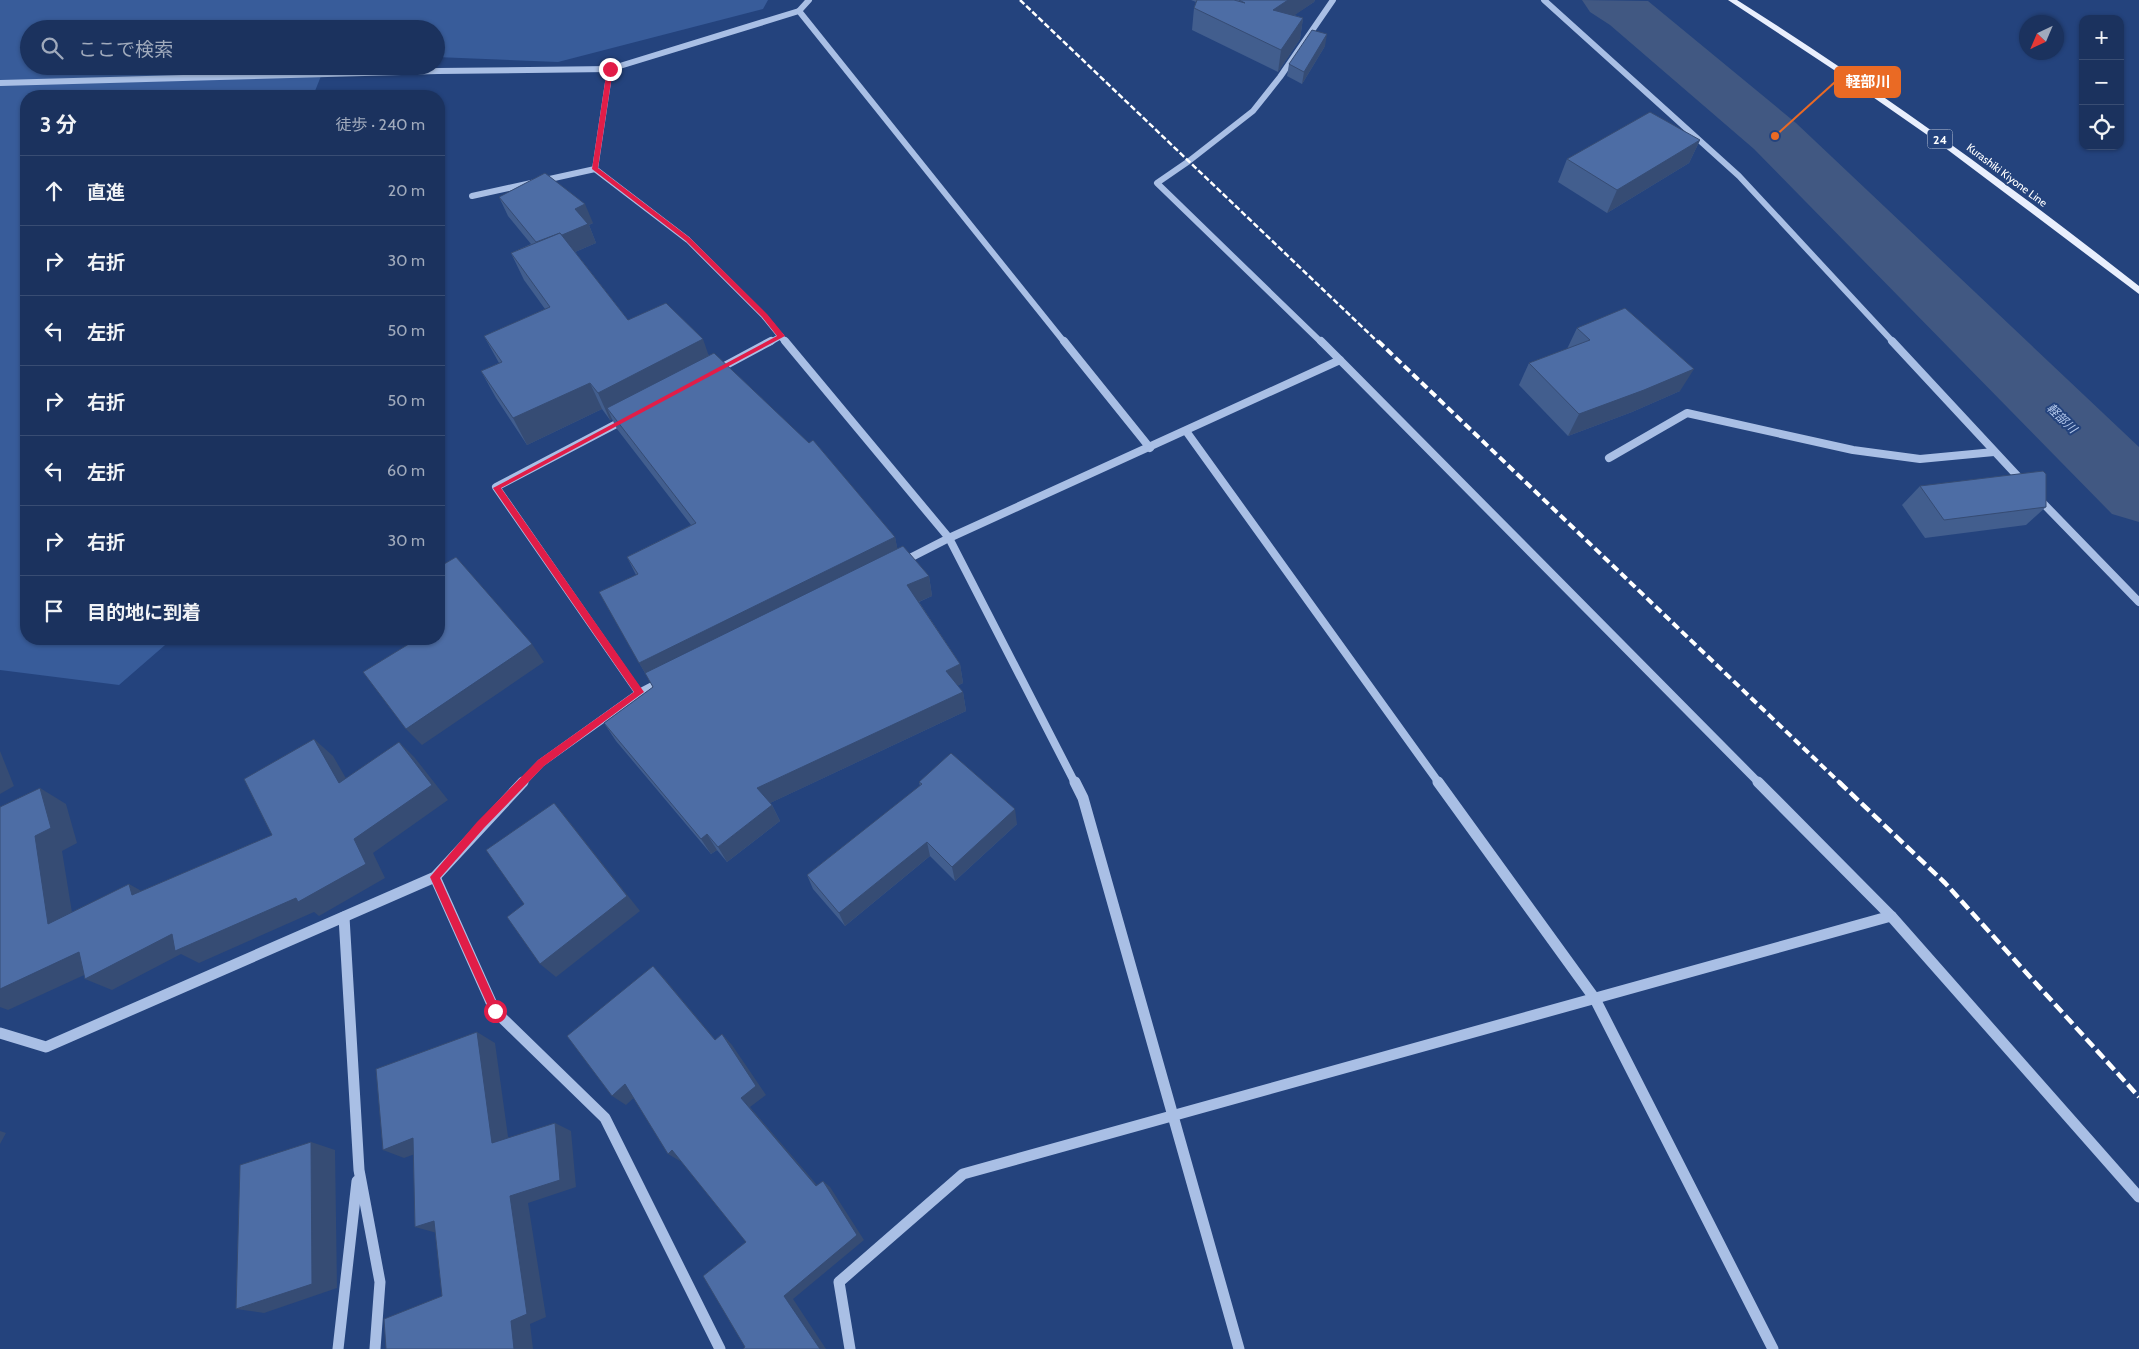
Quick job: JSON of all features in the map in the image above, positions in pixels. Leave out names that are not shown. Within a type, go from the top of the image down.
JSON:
[{"type":"main road","name":"Kurashiki Kiyone Line","points":[[1732,0],[1850,75],[1955,150],[2139,292]]},
{"type":"street","points":[[445,71],[610,69],[799,11],[809,0]]},
{"type":"street","points":[[1332,0],[1280,77],[1253,111],[1190,161],[1157,183],[1340,360],[1892,916],[2139,1197]]},
{"type":"street","points":[[1544,0],[1739,176],[2028,488]]},
{"type":"street","points":[[799,11],[1150,448]]},
{"type":"street","points":[[595,169],[610,69]]},
{"type":"street","points":[[0,83],[292,75]]},
{"type":"street","points":[[472,196],[595,169],[688,240],[764,316],[949,538],[1083,798],[1239,1349]]},
{"type":"street","points":[[712,373],[781,336]]},
{"type":"street","points":[[896,565],[949,538],[1340,360]]},
{"type":"street","points":[[1608,458],[1687,413],[1853,450],[1920,459],[1994,452]]},
{"type":"street","points":[[635,414],[496,488],[640,692]]},
{"type":"street","points":[[1186,431],[1595,999],[1773,1349]]},
{"type":"street","points":[[2036,495],[2139,602]]},
{"type":"street","points":[[0,1033],[46,1046],[435,877],[480,825],[541,763],[640,692],[675,675]]},
{"type":"street","points":[[435,877],[495,1011],[605,1118],[720,1349]]},
{"type":"street","points":[[850,1349],[839,1282],[963,1174],[1892,916]]},
{"type":"street","points":[[344,917],[359,1170],[380,1282],[375,1349]]},
{"type":"street","points":[[338,1349],[359,1170]]},
{"type":"shaded area","points":[[0,0],[768,0],[763,9],[558,62],[445,57],[445,20],[20,20],[20,75],[321,75],[315,90],[20,90],[20,645],[165,645],[119,685],[0,670]]},
{"type":"building","points":[[1197,0],[1234,0],[1245,3],[1239,0],[1288,0],[1273,10],[1303,18],[1281,50],[1194,8]]},
{"type":"building","points":[[1312,30],[1327,34],[1304,72],[1289,64]]},
{"type":"building","points":[[1650,112],[1700,140],[1617,190],[1567,159]]},
{"type":"building","points":[[545,173],[585,204],[575,209],[588,224],[562,235],[560,233],[536,242],[499,197]]},
{"type":"building","points":[[560,233],[628,320],[666,303],[703,339],[598,393],[590,383],[513,418],[481,371],[502,362],[484,336],[550,307],[511,253]]},
{"type":"building","points":[[1625,308],[1694,369],[1579,414],[1529,363],[1590,340],[1577,328]]},
{"type":"building","points":[[714,353],[809,443],[813,440],[895,537],[639,663],[599,592],[638,574],[627,557],[696,523],[607,408]]},
{"type":"building","points":[[2043,471],[2046,474],[2046,507],[1944,520],[1920,486]]},
{"type":"building","points":[[903,546],[929,576],[907,585],[960,664],[946,671],[963,692],[757,788],[772,805],[718,847],[707,834],[701,839],[604,723],[653,687],[645,673]]},
{"type":"building","points":[[456,557],[532,644],[406,729],[363,672],[407,645],[445,645],[445,563]]},
{"type":"building","points":[[314,739],[339,783],[399,742],[432,785],[354,839],[366,864],[298,902],[296,898],[175,951],[172,934],[85,979],[79,952],[0,989],[0,807],[40,788],[51,828],[35,836],[48,924],[129,884],[132,895],[272,835],[244,779]]},
{"type":"building","points":[[951,753],[1015,809],[952,867],[927,842],[839,913],[807,875],[922,784],[919,782]]},
{"type":"building","points":[[554,803],[627,896],[540,964],[507,917],[524,904],[486,850]]},
{"type":"building","points":[[653,966],[715,1040],[722,1034],[756,1086],[741,1098],[816,1186],[823,1181],[857,1235],[784,1296],[820,1349],[743,1349],[745,1347],[703,1276],[746,1242],[672,1150],[668,1154],[625,1084],[612,1096],[567,1036]]},
{"type":"building","points":[[477,1032],[492,1143],[555,1123],[560,1180],[510,1196],[527,1314],[511,1321],[514,1349],[386,1349],[384,1319],[442,1296],[434,1221],[415,1227],[413,1138],[383,1150],[376,1069]]},
{"type":"building","points":[[311,1142],[312,1284],[236,1309],[240,1165]]},
{"type":"waterway","name":"軽部川","points":[[1609,0],[1629,13],[1775,136],[2139,493]]},
{"type":"railway","points":[[1020,0],[1379,343]]},
{"type":"railway","points":[[1378,341],[1840,783]]},
{"type":"railway","points":[[1839,782],[1945,883],[2139,1097]]},
{"type":"place","name":"軽部川","points":[[1775,136]]},
{"type":"route","points":[[495,1011],[435,877],[480,825],[541,763],[640,692],[496,488],[781,336],[764,316],[688,240],[595,169],[610,69]]}]
